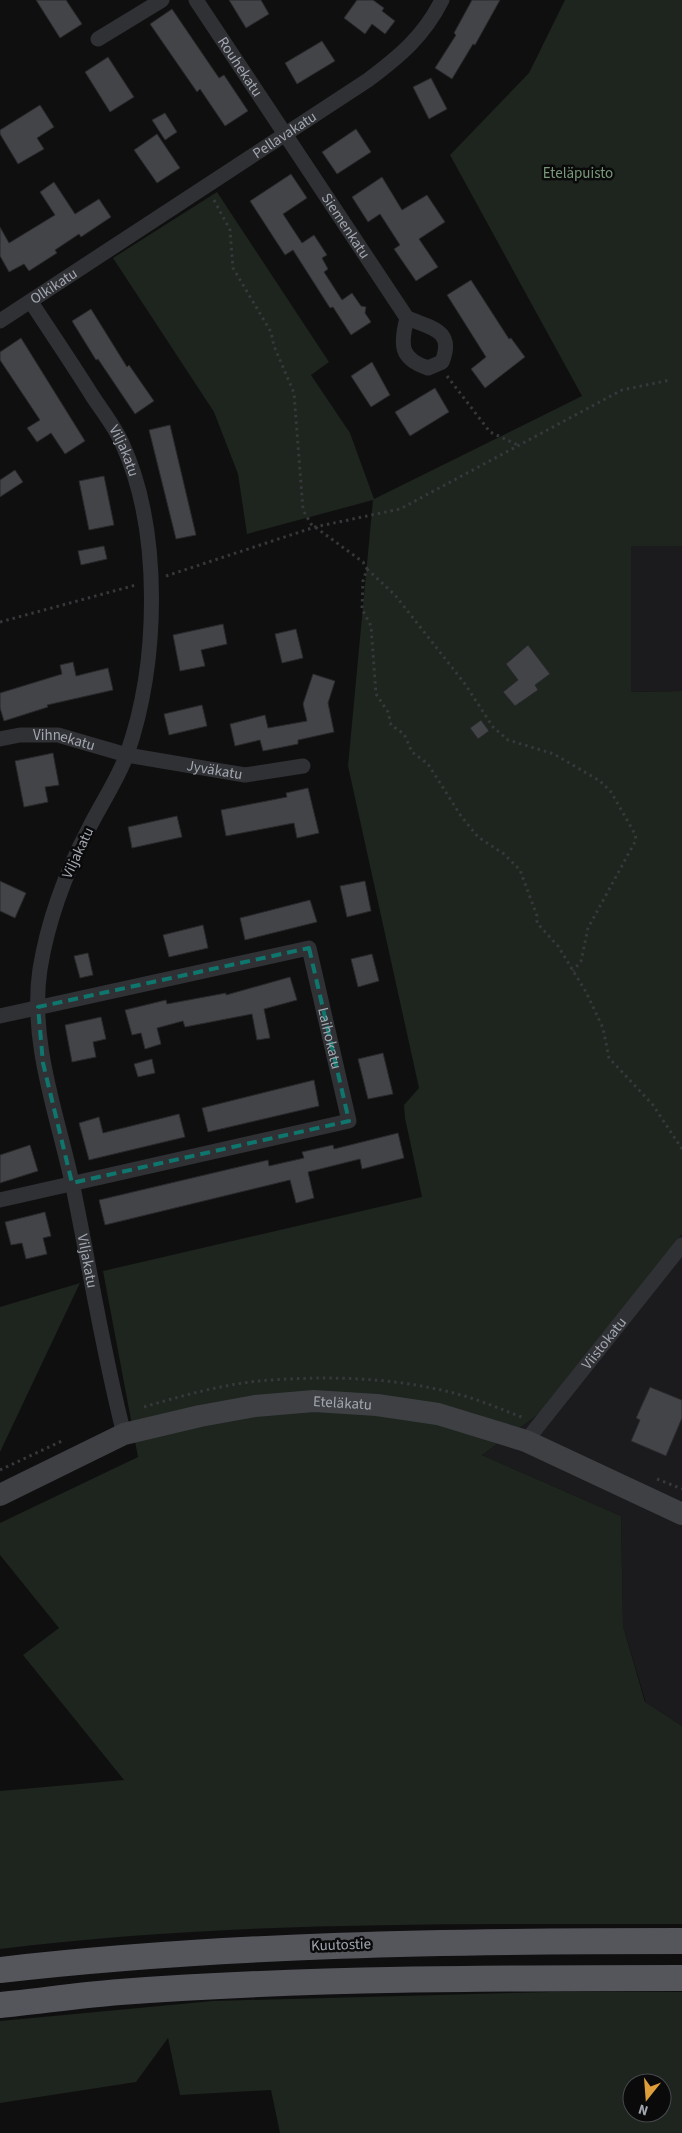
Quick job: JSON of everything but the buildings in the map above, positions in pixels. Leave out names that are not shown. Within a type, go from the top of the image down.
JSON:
[{"type":"highway","name":"Kuutostie","points":[[0,1970],[108,1958],[257,1948],[466,1941],[682,1941]]},
{"type":"highway","points":[[0,2005],[120,1992],[262,1986],[470,1978],[682,1978]]},
{"type":"main road","name":"Eteläkatu","points":[[0,1495],[124,1434],[255,1406],[314,1401],[377,1404],[438,1414],[526,1441],[682,1514]]},
{"type":"street","points":[[98,39],[162,0]]},
{"type":"street","name":"Rouhekatu","points":[[196,0],[284,134]]},
{"type":"street","name":"Pellavakatu","points":[[108,252],[390,64],[409,48],[430,23],[442,0]]},
{"type":"street","name":"Siemenkatu","points":[[284,134],[407,318]]},
{"type":"street","name":"Olkikatu","points":[[0,321],[108,252]]},
{"type":"street","name":"Viljakatu","points":[[31,302],[122,441],[135,480],[144,520],[152,580],[149,660],[140,706],[127,755],[66,877],[51,924],[40,970],[38,1007],[43,1063],[72,1183],[124,1434]]},
{"type":"street","points":[[407,318],[437,330],[446,338],[447,350],[442,362],[428,368],[414,363],[406,355],[403,332],[407,318]]},
{"type":"street","name":"Vihnekatu","points":[[0,739],[20,735],[58,735],[127,755]]},
{"type":"street","name":"Jyväkatu","points":[[127,755],[245,775],[303,766]]},
{"type":"street","name":"Laihokatu","points":[[38,1007],[309,948],[349,1121],[72,1183]]},
{"type":"street","points":[[0,1016],[38,1007]]},
{"type":"street","points":[[0,1200],[72,1183]]},
{"type":"street","name":"Viistokatu","points":[[526,1441],[682,1245]]},
{"type":"path","points":[[206,186],[230,230],[234,268],[271,332],[274,346],[294,393],[303,510],[315,527],[357,557],[395,595],[465,684],[493,727],[508,740],[554,754],[600,781],[611,792],[635,834],[636,840],[588,928],[581,961],[573,971]]},
{"type":"path","points":[[438,364],[490,432],[518,446]]},
{"type":"path","points":[[0,622],[152,580],[315,527],[400,509],[622,390],[670,380]]},
{"type":"path","points":[[367,569],[363,581],[362,609],[372,626],[376,694],[388,712],[391,725],[404,734],[412,752],[428,764],[461,816],[478,836],[504,854],[520,870],[537,916],[537,923],[558,946],[603,1028],[609,1058],[657,1110],[682,1149]]},
{"type":"highlighted area","points":[[309,948],[349,1121],[72,1183],[43,1063],[38,1007]]},
{"type":"shaded area","points":[[631,546],[682,546],[682,691],[631,692]]},
{"type":"shaded area","points":[[682,1234],[682,1726],[646,1703],[623,1626],[621,1516],[482,1455],[543,1411]]},
{"type":"green space","name":"Eteläpuisto","points":[[565,0],[682,0],[682,546],[631,546],[631,692],[682,691],[682,1234],[543,1411],[482,1455],[621,1516],[623,1626],[645,1702],[682,1726],[682,1924],[511,1924],[255,1929],[170,1933],[0,1949],[0,1791],[124,1780],[23,1655],[59,1628],[0,1555],[0,1523],[138,1457],[103,1271],[422,1197],[405,1118],[404,1105],[419,1088],[348,766],[373,500],[247,534],[238,474],[214,412],[113,258],[217,192],[329,362],[311,375],[350,433],[374,499],[582,396],[450,155],[529,73]]},
{"type":"green space","points":[[80,1283],[0,1452],[0,1307]]},
{"type":"green space","points":[[550,1992],[682,1992],[682,2133],[280,2133],[271,2090],[180,2095],[168,2038],[136,2082],[0,2103],[0,2021],[213,2001]]}]
